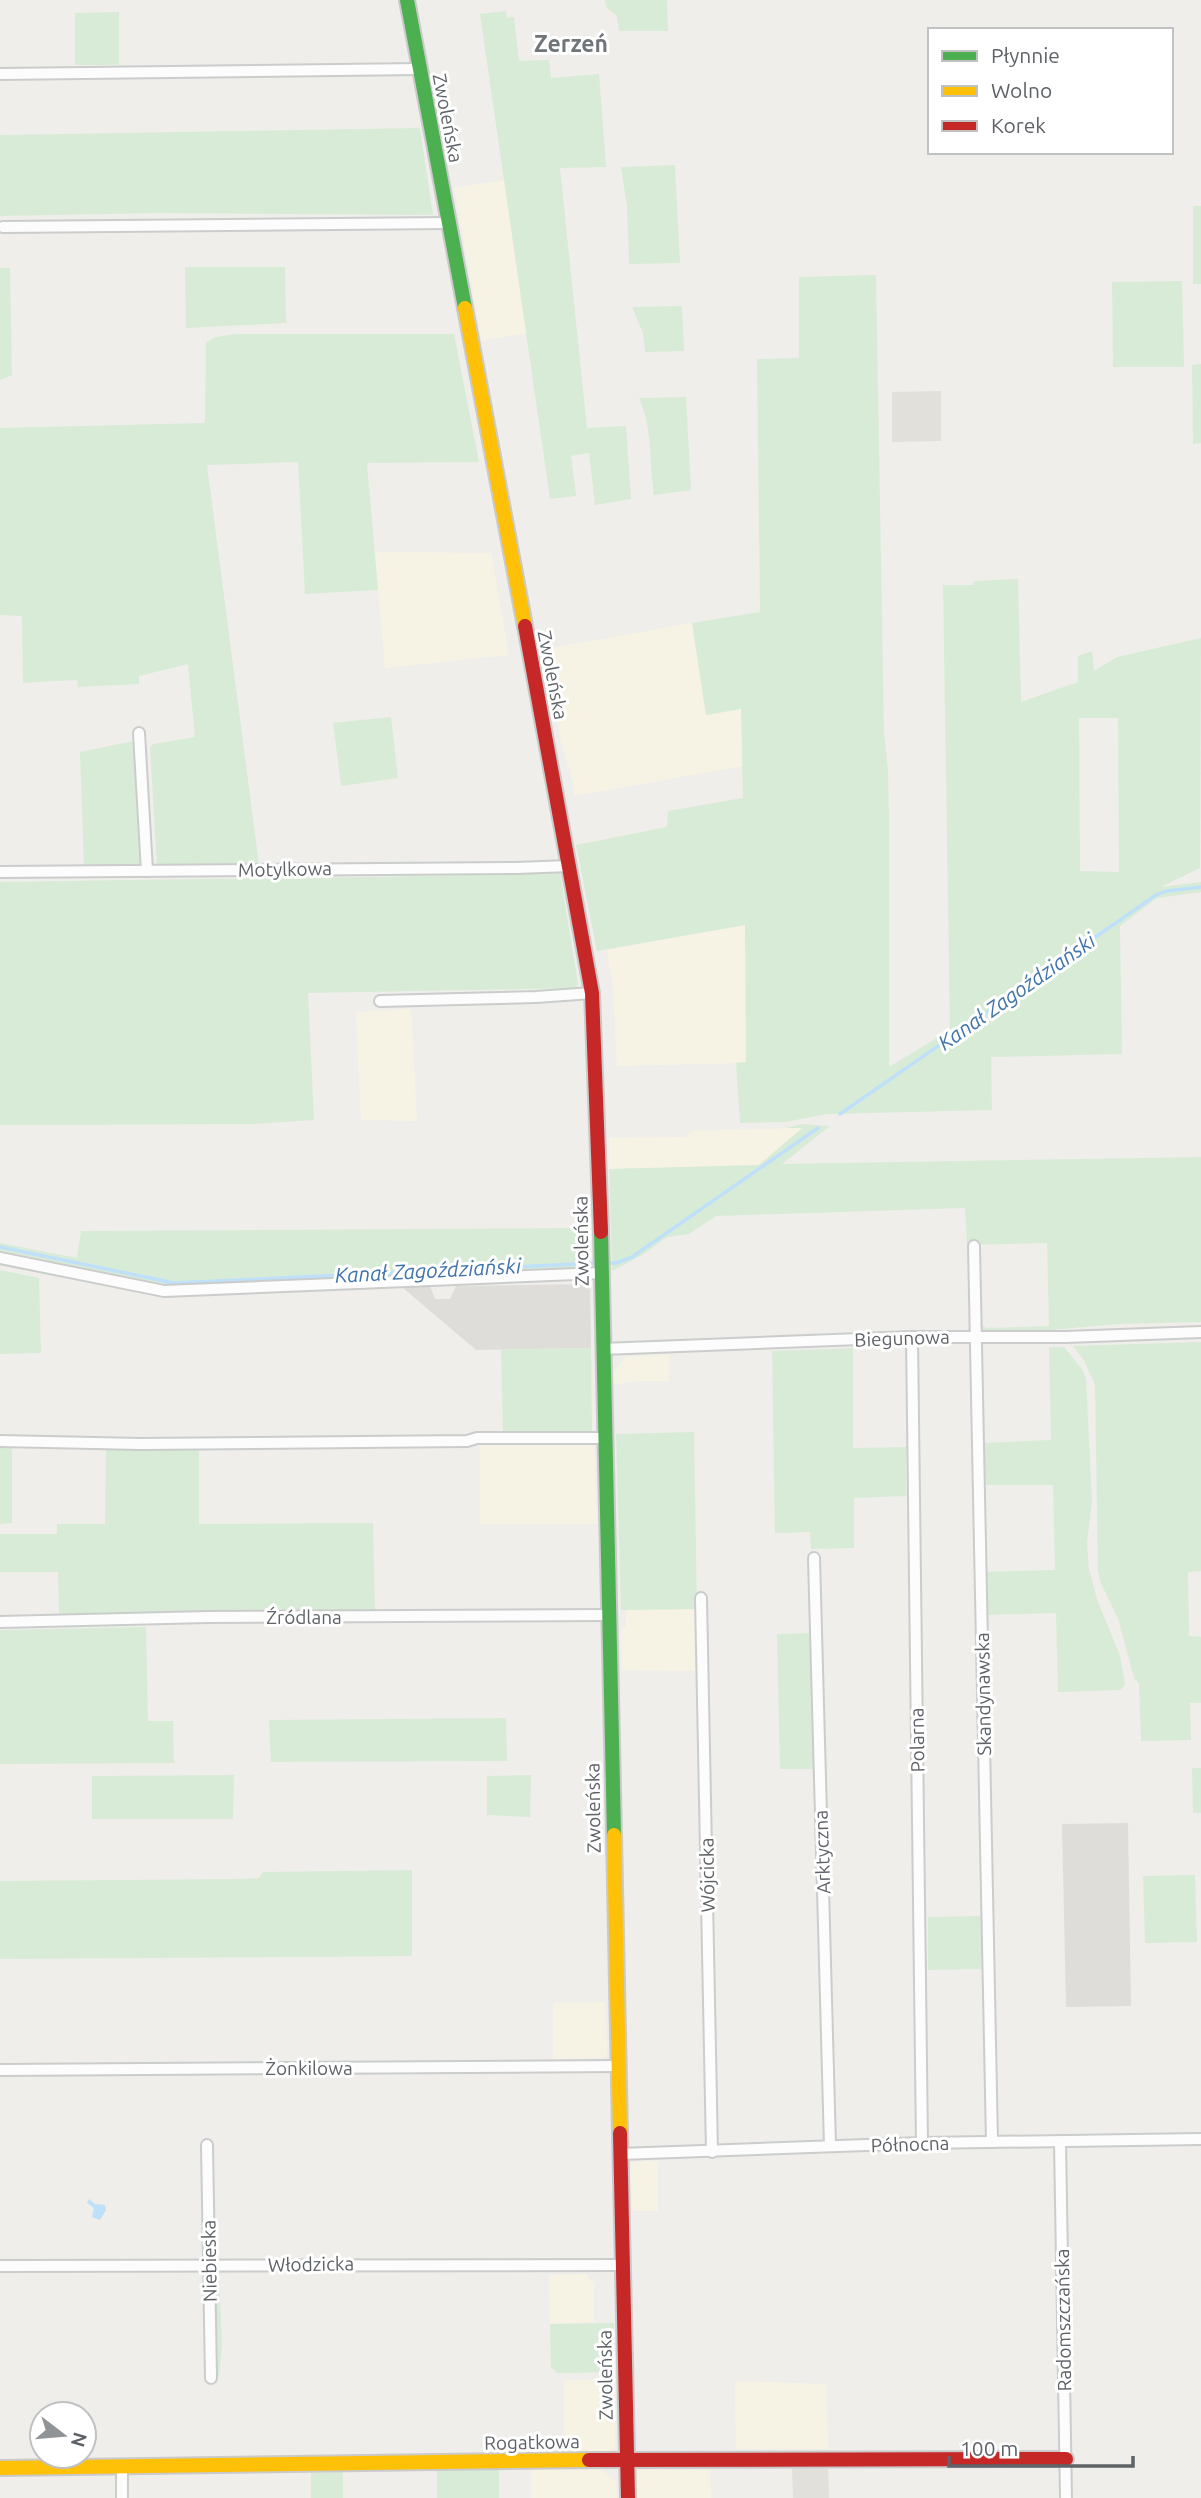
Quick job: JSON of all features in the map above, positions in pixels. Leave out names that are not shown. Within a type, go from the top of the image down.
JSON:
[{"type":"street","name":"Zwoleńska","points":[[407,0],[592,993],[597,1074],[628,2498]]},
{"type":"street","points":[[0,74],[419,69]]},
{"type":"street","points":[[3,227],[448,223]]},
{"type":"street","points":[[139,733],[147,872]]},
{"type":"street","name":"Motylkowa","points":[[0,872],[570,866]]},
{"type":"street","points":[[380,1001],[536,998],[592,993]]},
{"type":"street","name":"Skandynawska","points":[[974,1247],[992,2142]]},
{"type":"street","points":[[0,1258],[164,1291],[601,1265]]},
{"type":"street","name":"Biegunowa","points":[[602,1349],[975,1335],[987,1338],[1066,1337],[1201,1332]]},
{"type":"street","name":"Polarna","points":[[912,1337],[922,2143]]},
{"type":"street","points":[[0,1441],[141,1444],[605,1438]]},
{"type":"street","name":"Arktyczna","points":[[814,1558],[830,2146]]},
{"type":"street","name":"Wójcicka","points":[[701,1598],[712,2152]]},
{"type":"street","name":"Źródlana","points":[[0,1622],[220,1617],[608,1615]]},
{"type":"street","name":"Żonkilowa","points":[[0,2070],[618,2066]]},
{"type":"street","name":"Północna","points":[[620,2154],[922,2143],[1201,2139]]},
{"type":"street","name":"Radomszczańska","points":[[1060,2141],[1066,2498]]},
{"type":"street","name":"Niebieska","points":[[207,2145],[211,2378]]},
{"type":"street","name":"Włodzicka","points":[[0,2266],[622,2265]]},
{"type":"street","name":"Rogatkowa","points":[[0,2468],[221,2467],[626,2459],[1066,2459]]},
{"type":"street","points":[[122,2467],[122,2498]]},
{"type":"shaded area","points":[[505,180],[527,333],[482,341],[454,188]]},
{"type":"shaded area","points":[[941,391],[941,441],[892,442],[892,392]]},
{"type":"shaded area","points":[[375,553],[491,553],[509,655],[385,668]]},
{"type":"shaded area","points":[[692,623],[706,715],[741,709],[743,766],[574,796],[574,786],[561,742],[546,649]]},
{"type":"shaded area","points":[[745,925],[746,1063],[617,1066],[613,988],[607,950]]},
{"type":"shaded area","points":[[411,1009],[417,1121],[361,1120],[356,1012]]},
{"type":"shaded area","points":[[803,1128],[759,1165],[609,1169],[609,1138],[686,1137],[691,1131]]},
{"type":"shaded area","points":[[590,1284],[591,1348],[476,1350],[402,1287],[430,1286],[435,1299],[450,1299],[456,1286]]},
{"type":"shaded area","points":[[669,1355],[669,1381],[634,1381],[613,1385],[613,1372],[626,1357]]},
{"type":"shaded area","points":[[480,1442],[594,1442],[597,1524],[480,1524]]},
{"type":"shaded area","points":[[697,1609],[699,1671],[622,1670],[621,1629],[626,1628],[626,1610]]},
{"type":"shaded area","points":[[1128,1823],[1131,2006],[1066,2007],[1062,1824]]},
{"type":"shaded area","points":[[605,2002],[607,2053],[604,2058],[553,2059],[553,2003]]},
{"type":"shaded area","points":[[658,2161],[658,2211],[632,2211],[631,2162]]},
{"type":"shaded area","points":[[585,2274],[594,2283],[594,2322],[550,2324],[549,2275]]},
{"type":"shaded area","points":[[564,2380],[615,2380],[615,2448],[609,2453],[564,2453]]},
{"type":"shaded area","points":[[735,2381],[826,2384],[828,2449],[736,2449]]},
{"type":"shaded area","points":[[792,2468],[828,2469],[829,2498],[793,2498]]},
{"type":"shaded area","points":[[531,2469],[601,2470],[616,2481],[617,2498],[531,2498]]},
{"type":"shaded area","points":[[637,2470],[710,2470],[711,2498],[638,2498]]},
{"type":"green space","points":[[605,0],[667,0],[668,31],[619,31],[617,16],[606,7]]},
{"type":"green space","points":[[506,11],[507,18],[514,17],[519,61],[549,60],[551,78],[599,74],[606,167],[560,168],[587,428],[626,426],[631,499],[595,505],[589,453],[571,456],[576,496],[550,499],[480,14]]},
{"type":"green space","points":[[119,12],[119,65],[75,65],[75,13]]},
{"type":"green space","points":[[420,128],[433,215],[157,213],[0,216],[0,135]]},
{"type":"green space","points":[[675,165],[680,263],[629,264],[627,207],[621,167]]},
{"type":"green space","points":[[1193,206],[1201,206],[1201,284],[1193,284]]},
{"type":"green space","points":[[185,267],[285,267],[286,323],[186,328]]},
{"type":"green space","points":[[0,268],[10,268],[12,375],[0,380]]},
{"type":"green space","points":[[876,275],[884,733],[889,817],[889,1067],[950,1030],[943,585],[973,585],[974,581],[1018,579],[1021,702],[1078,682],[1078,656],[1092,651],[1094,671],[1117,657],[1201,638],[1200,868],[1161,887],[1201,882],[1201,892],[1157,898],[1120,926],[1122,1054],[991,1057],[992,1110],[827,1114],[785,1122],[740,1123],[736,1063],[746,1062],[745,925],[597,951],[576,845],[667,827],[668,811],[743,798],[741,709],[706,715],[692,623],[760,612],[757,359],[799,358],[799,277]],"holes":[[[1079,718],[1118,718],[1119,872],[1080,871]]]},
{"type":"green space","points":[[1182,281],[1184,367],[1113,367],[1112,282]]},
{"type":"green space","points":[[682,306],[684,351],[645,352],[643,333],[632,307]]},
{"type":"green space","points":[[235,334],[454,334],[479,462],[367,463],[378,590],[305,594],[298,462],[207,465],[259,865],[157,866],[150,748],[153,744],[195,737],[188,664],[139,676],[139,684],[78,687],[77,680],[23,683],[22,616],[0,615],[0,428],[205,423],[206,342],[216,337]]},
{"type":"green space","points":[[1201,364],[1201,443],[1193,444],[1192,365]]},
{"type":"green space","points":[[686,397],[691,490],[654,495],[649,434],[639,398]]},
{"type":"green space","points":[[391,717],[398,778],[341,786],[333,723]]},
{"type":"green space","points":[[134,741],[142,865],[84,866],[80,752]]},
{"type":"green space","points":[[560,873],[578,984],[576,988],[308,993],[314,1120],[254,1124],[0,1125],[0,882]]},
{"type":"green space","points":[[801,1124],[830,1126],[782,1164],[1201,1157],[1201,1322],[1118,1324],[1017,1333],[981,1332],[979,1320],[982,1320],[982,1325],[986,1328],[1049,1326],[1047,1243],[967,1245],[965,1208],[716,1216],[689,1234],[667,1237],[644,1254],[612,1271],[609,1169],[759,1165],[802,1128],[786,1128]]},
{"type":"green space","points":[[591,1228],[589,1269],[168,1286],[0,1252],[0,1243],[77,1258],[81,1231]]},
{"type":"green space","points":[[0,1270],[39,1278],[41,1353],[0,1354]]},
{"type":"green space","points":[[1201,1342],[1201,1571],[1188,1572],[1189,1636],[1201,1637],[1201,1703],[1190,1703],[1191,1740],[1141,1741],[1139,1684],[1134,1678],[1119,1621],[1100,1581],[1098,1570],[1095,1385],[1084,1360],[1073,1346]]},
{"type":"green space","points":[[1049,1347],[1064,1347],[1082,1369],[1086,1379],[1092,1502],[1087,1542],[1089,1569],[1097,1599],[1120,1656],[1125,1684],[1121,1690],[1058,1692],[1056,1613],[986,1615],[985,1572],[1055,1570],[1053,1485],[983,1485],[981,1443],[1051,1440]]},
{"type":"green space","points":[[591,1348],[592,1432],[503,1433],[501,1349]]},
{"type":"green space","points":[[853,1348],[853,1448],[906,1447],[906,1496],[854,1498],[854,1548],[811,1549],[810,1532],[775,1533],[772,1351]]},
{"type":"green space","points":[[694,1432],[697,1609],[621,1610],[616,1434]]},
{"type":"green space","points":[[0,1446],[12,1446],[12,1523],[0,1524]]},
{"type":"green space","points":[[106,1450],[199,1450],[199,1524],[373,1523],[375,1611],[217,1611],[59,1617],[58,1572],[0,1572],[0,1534],[57,1534],[57,1524],[105,1524]]},
{"type":"green space","points":[[146,1627],[148,1721],[173,1721],[174,1763],[0,1764],[0,1630]]},
{"type":"green space","points":[[813,1633],[816,1769],[780,1769],[777,1634]]},
{"type":"green space","points":[[506,1718],[507,1761],[271,1762],[269,1720]]},
{"type":"green space","points":[[1192,1768],[1201,1768],[1201,1813],[1193,1813]]},
{"type":"green space","points":[[234,1775],[233,1819],[92,1819],[92,1776]]},
{"type":"green space","points":[[531,1775],[530,1817],[487,1815],[487,1776]]},
{"type":"green space","points":[[412,1870],[412,1956],[0,1959],[0,1881],[239,1879],[259,1878],[263,1872]]},
{"type":"green space","points":[[1195,1875],[1197,1942],[1145,1943],[1143,1876]]},
{"type":"green space","points":[[983,1916],[984,1969],[928,1970],[928,1917]]},
{"type":"green space","points":[[219,2271],[222,2346],[219,2376],[216,2375],[214,2272]]},
{"type":"green space","points":[[614,2323],[614,2372],[557,2373],[551,2367],[550,2324]]},
{"type":"green space","points":[[499,2469],[499,2498],[437,2498],[437,2470]]},
{"type":"green space","points":[[343,2472],[343,2498],[311,2498],[311,2473]]},
{"type":"water","points":[[89,2199],[95,2204],[105,2205],[106,2210],[100,2220],[92,2217],[94,2208],[87,2203]]},
{"type":"waterway","name":"Kanał Zagoździański","points":[[840,1114],[1156,895],[1166,891],[1201,887]]},
{"type":"waterway","name":"Kanał Zagoździański","points":[[607,1263],[616,1263],[632,1257],[818,1128]]},
{"type":"waterway","name":"Kanał Zagoździański","points":[[0,1247],[174,1283],[599,1263]]},
{"type":"traffic: fast","points":[[407,0],[465,308]]},
{"type":"traffic: fast","points":[[601,1232],[614,1835]]},
{"type":"traffic: slow","points":[[465,308],[525,626]]},
{"type":"traffic: slow","points":[[614,1835],[620,2133]]},
{"type":"traffic: slow","points":[[0,2468],[589,2460]]},
{"type":"traffic: jam","points":[[525,626],[592,993],[601,1232]]},
{"type":"traffic: jam","points":[[620,2133],[628,2498]]},
{"type":"traffic: jam","points":[[589,2460],[1066,2459]]},
{"type":"district","name":"Zerzeń","points":[[571,44]]}]
